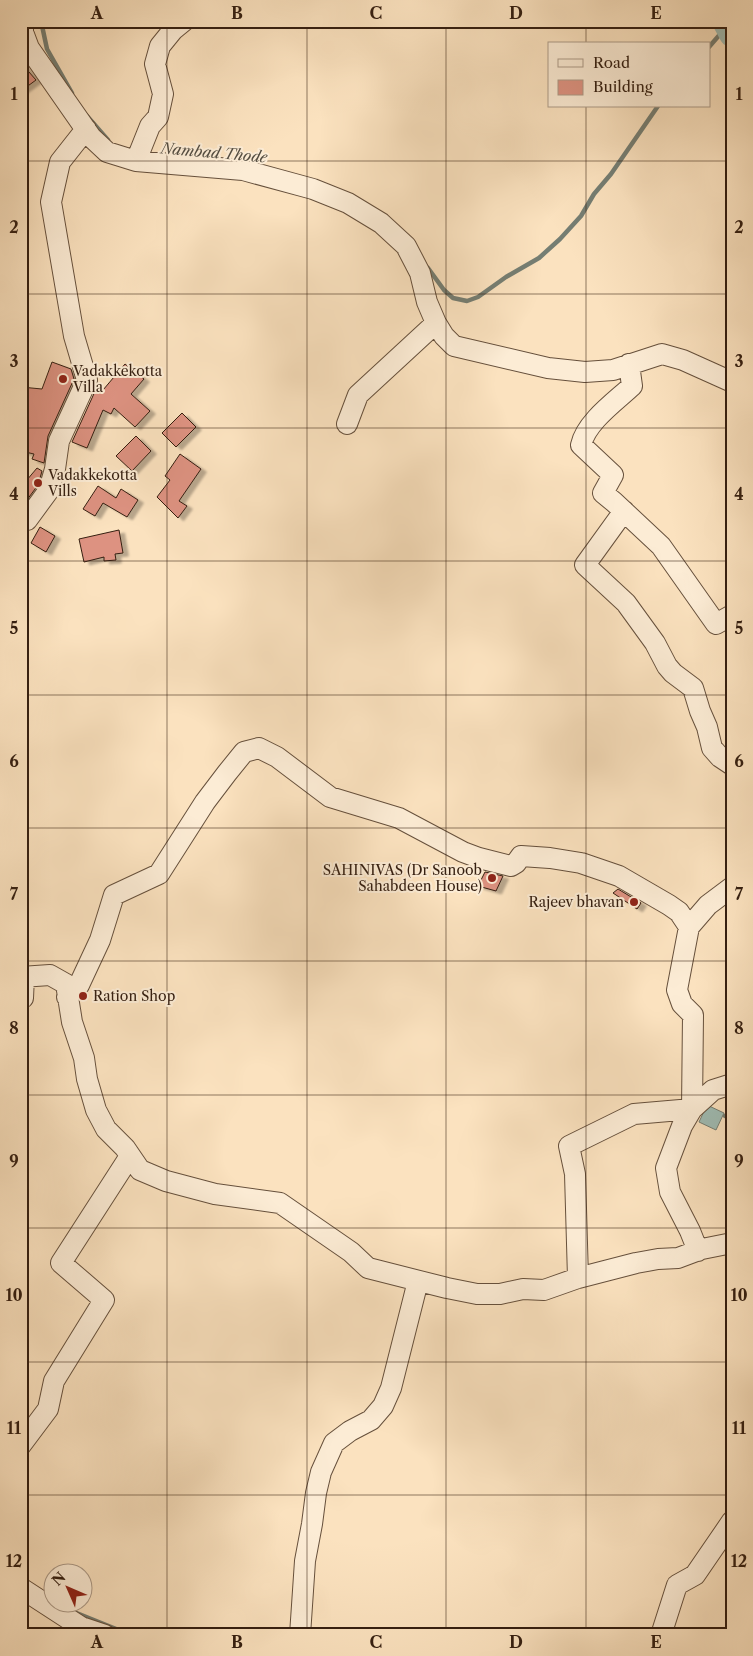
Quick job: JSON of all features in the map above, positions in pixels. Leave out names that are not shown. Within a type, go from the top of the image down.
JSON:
[{"type":"street","points":[[23,21],[25,51],[91,136],[107,152],[137,158],[243,170],[313,189],[348,203],[381,223],[406,246],[420,273],[427,302],[436,323],[444,336],[454,346],[548,368],[585,372],[613,370],[662,354],[683,360],[732,382]]},
{"type":"street","points":[[137,158],[150,126],[158,117],[163,94],[155,64],[160,46],[173,30],[184,21]]},
{"type":"street","points":[[27,520],[49,490],[55,469],[59,441],[87,380],[74,336],[51,202],[60,162],[86,129]]},
{"type":"street","points":[[347,424],[358,395],[436,323]]},
{"type":"street","points":[[629,364],[632,386],[594,421],[582,438],[581,445],[613,475],[603,494],[661,546],[716,624],[732,615]]},
{"type":"street","points":[[624,511],[585,565],[626,603],[654,643],[667,666],[693,688],[707,727],[712,748],[720,757],[732,765]]},
{"type":"street","points":[[67,997],[79,985],[100,940],[114,895],[159,874],[205,802],[227,773],[244,752],[259,748],[278,757],[330,797],[399,818],[463,852],[479,858],[512,866],[521,856],[550,858],[581,863],[619,876],[679,912],[689,927]]},
{"type":"street","points":[[692,1109],[693,1015],[682,1004],[677,990],[689,927],[708,906],[732,886]]},
{"type":"street","points":[[23,998],[23,977],[50,975],[66,984],[72,1022],[84,1058],[87,1079],[96,1110],[106,1129],[125,1148],[140,1170],[166,1181],[215,1194],[280,1203],[351,1252],[368,1268],[477,1294],[500,1294],[523,1289],[544,1290],[578,1278],[636,1263],[678,1258],[732,1243]]},
{"type":"street","points":[[698,1251],[670,1192],[666,1168],[682,1126],[692,1109],[714,1090],[732,1084]]},
{"type":"street","points":[[578,1278],[575,1174],[569,1146],[634,1114],[692,1109]]},
{"type":"street","points":[[21,1445],[48,1409],[54,1381],[104,1300],[61,1263],[130,1156]]},
{"type":"street","points":[[300,1635],[305,1561],[316,1493],[322,1472],[334,1443],[350,1431],[371,1420],[383,1406],[391,1388],[418,1281]]},
{"type":"street","points":[[661,1635],[677,1585],[695,1575],[732,1521]]},
{"type":"street","points":[[21,1588],[81,1627],[105,1635]]},
{"type":"water","points":[[707,1105],[724,1113],[716,1130],[699,1122]]},
{"type":"building","points":[[21,63],[36,80],[21,91]]},
{"type":"building","points":[[52,362],[71,369],[74,379],[48,436],[44,463],[32,459],[34,454],[21,451],[21,387],[42,389]]},
{"type":"building","points":[[125,364],[144,379],[131,394],[150,411],[135,427],[114,408],[111,414],[103,410],[87,448],[72,442],[97,387],[103,390]]},
{"type":"building","name":"Vadakkekotta Villa","points":[[182,413],[196,427],[176,447],[162,433]]},
{"type":"building","name":"Vadakkekotta Villa","points":[[136,436],[151,451],[132,471],[116,456]]},
{"type":"building","points":[[180,454],[201,469],[179,501],[187,506],[178,518],[157,497],[170,480],[165,476]]},
{"type":"building","points":[[37,468],[42,471],[38,485],[21,508],[21,487]]},
{"type":"building","points":[[98,486],[116,498],[121,489],[138,500],[127,517],[103,503],[95,516],[83,509]]},
{"type":"building","points":[[40,527],[55,536],[46,552],[31,543]]},
{"type":"building","points":[[119,530],[123,553],[115,554],[116,560],[104,561],[104,557],[84,562],[79,539]]},
{"type":"building","name":"SAHINIVAS (Dr Sanoob Sahabdeen House)","points":[[485,872],[503,876],[496,891],[478,886]]},
{"type":"building","points":[[618,889],[641,903],[637,909],[613,893]]},
{"type":"waterway","name":"Nambad Thode","points":[[41,21],[47,49],[72,93]]},
{"type":"waterway","name":"Nambad Thode","points":[[725,21],[732,34]]},
{"type":"waterway","name":"Nambad Thode","points":[[710,46],[728,25]]},
{"type":"waterway","name":"Nambad Thode","points":[[428,268],[444,290],[453,298],[467,301],[478,297],[506,277],[539,258],[581,216],[594,194],[611,174],[657,108]]},
{"type":"waterway","name":"Nambad Thode","points":[[87,116],[108,140]]},
{"type":"waterway","points":[[725,1116],[732,1114]]},
{"type":"waterway","points":[[79,1614],[131,1635]]},
{"type":"place","name":"Vadakkekotta Villa","points":[[63,379]]},
{"type":"place","name":"Vadakkekotta Vills","points":[[38,483]]},
{"type":"place","name":"SAHINIVAS (Dr Sanoob Sahabdeen House)","points":[[492,878]]},
{"type":"place","name":"Rajeev bhavan","points":[[634,902]]},
{"type":"place","name":"Ration Shop","points":[[83,996]]}]
